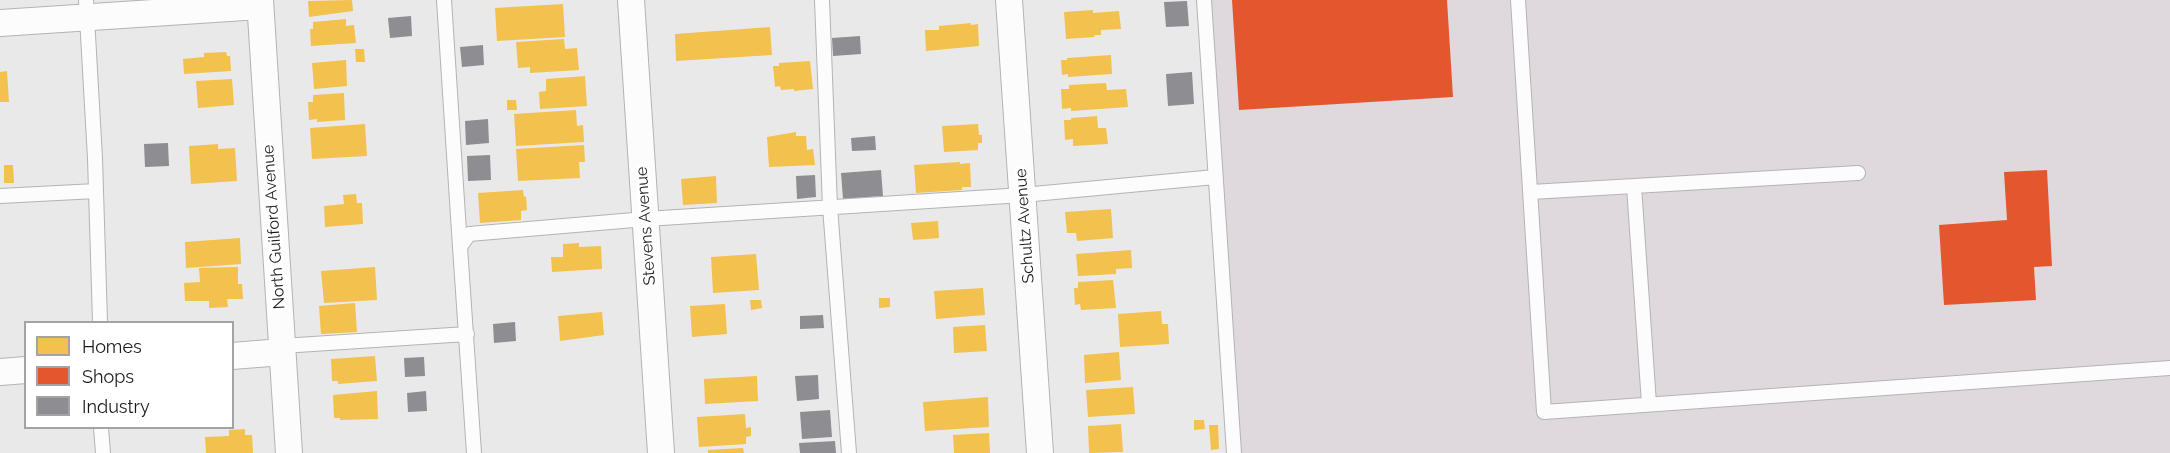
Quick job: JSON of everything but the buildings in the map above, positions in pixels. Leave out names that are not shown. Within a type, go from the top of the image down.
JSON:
[{"type":"street","name":"Stevens Avenue","points":[[631,0],[661,453]]},
{"type":"street","name":"Schultz Avenue","points":[[1009,0],[1040,453]]},
{"type":"street","points":[[0,22],[86,9],[260,3]]},
{"type":"street","name":"North Guilford Avenue","points":[[260,3],[289,453]]},
{"type":"street","points":[[234,356],[282,350]]},
{"type":"street","points":[[0,372],[24,370]]},
{"type":"lane","points":[[444,0],[474,453]]},
{"type":"lane","points":[[822,0],[830,207],[849,453]]},
{"type":"lane","points":[[1204,0],[1234,453]]},
{"type":"lane","points":[[1518,0],[1544,411],[2170,368]]},
{"type":"lane","points":[[86,9],[96,191],[100,321]]},
{"type":"lane","points":[[1531,192],[1858,173]]},
{"type":"lane","points":[[460,247],[469,234],[646,219],[1023,195],[1215,177]]},
{"type":"lane","points":[[1634,186],[1648,404]]},
{"type":"lane","points":[[0,196],[96,191]]},
{"type":"lane","points":[[282,350],[467,334]]},
{"type":"lane","points":[[101,429],[103,453]]},
{"type":"shaded area","points":[[1204,0],[2170,0],[2170,453],[1233,453]]}]
